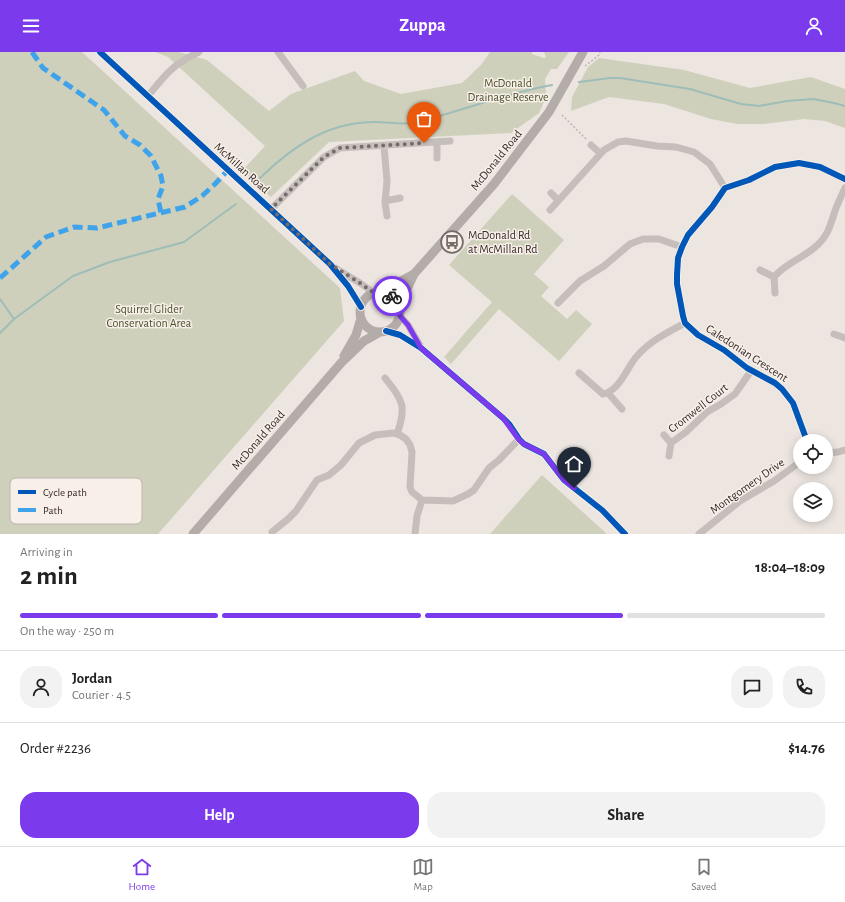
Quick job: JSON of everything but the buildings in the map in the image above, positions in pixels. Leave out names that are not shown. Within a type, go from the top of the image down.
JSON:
[{"type":"main road","name":"McDonald Road","points":[[399,306],[414,274],[494,184],[549,112],[583,52]]},
{"type":"main road","name":"McDonald Road","points":[[377,293],[414,274]]},
{"type":"main road","points":[[377,293],[392,296],[399,306],[400,316],[397,323],[392,328],[383,331],[368,328],[361,318],[363,301],[368,296],[377,293]]},
{"type":"main road","name":"McDonald Road","points":[[341,363],[356,335],[361,318]]},
{"type":"main road","name":"McDonald Road","points":[[193,534],[341,363],[364,341],[383,331]]},
{"type":"street","name":"McMillan Road","points":[[100,52],[330,264],[348,286],[361,308]]},
{"type":"street","points":[[148,96],[170,69],[198,52]]},
{"type":"street","points":[[278,52],[303,86]]},
{"type":"street","points":[[271,209],[329,153],[340,148],[450,141]]},
{"type":"street","points":[[550,210],[600,153],[618,142],[626,141],[649,146],[676,147],[694,152],[710,164],[725,188]]},
{"type":"street","points":[[436,142],[437,158]]},
{"type":"street","points":[[384,146],[387,181],[387,216]]},
{"type":"street","points":[[591,146],[600,153]]},
{"type":"street","points":[[579,372],[603,394],[608,393],[621,380],[642,350],[660,337],[685,323],[677,275],[678,258],[692,229],[712,207],[725,188],[749,180],[775,167],[799,163],[820,167],[845,179]]},
{"type":"street","points":[[774,277],[787,265],[814,248],[826,236],[831,227],[836,209],[845,188]]},
{"type":"street","points":[[551,193],[558,200]]},
{"type":"street","points":[[386,201],[400,198]]},
{"type":"street","points":[[558,303],[580,281],[604,266],[630,244],[643,239],[659,239],[682,247]]},
{"type":"street","name":"McMillan Road","points":[[330,264],[377,293]]},
{"type":"street","points":[[760,270],[774,277]]},
{"type":"street","points":[[774,277],[775,293]]},
{"type":"street","points":[[400,316],[408,325],[421,348]]},
{"type":"street","name":"Caledonian Crescent","points":[[685,323],[698,335],[724,350],[751,371],[774,383],[788,395],[793,403],[804,434]]},
{"type":"street","points":[[383,331],[400,335],[421,348],[503,418],[519,440],[544,454],[564,480],[602,510],[626,534]]},
{"type":"street","points":[[834,334],[845,338]]},
{"type":"street","name":"Cromwell Court","points":[[669,456],[671,443],[686,432],[707,412],[735,394],[751,371]]},
{"type":"street","points":[[386,383],[398,395],[403,411],[397,434]]},
{"type":"street","points":[[608,393],[622,409]]},
{"type":"street","points":[[272,532],[296,511],[317,480],[328,475],[341,465],[359,443],[375,435],[393,433],[406,439],[412,452],[410,487],[412,492],[422,500],[453,501],[468,494],[474,490],[489,468],[519,440]]},
{"type":"street","name":"Cromwell Court","points":[[664,435],[671,443]]},
{"type":"street","points":[[833,452],[845,450]]},
{"type":"street","name":"Montgomery Drive","points":[[699,534],[705,532],[718,518],[740,501],[769,485],[793,467]]},
{"type":"street","points":[[415,534],[417,516],[422,500]]},
{"type":"path","points":[[584,67],[599,55],[600,52]]},
{"type":"path","points":[[562,115],[590,142],[591,146]]},
{"type":"green space","name":"Squirrel Glider Conservation Area","points":[[0,52],[82,52],[340,288],[344,321],[158,534],[0,534]]},
{"type":"green space","name":"McDonald Drainage Reserve","points":[[155,52],[179,52],[207,60],[269,111],[291,94],[355,71],[364,81],[401,94],[462,83],[481,65],[490,52],[532,52],[532,54],[544,58],[546,57],[544,52],[569,52],[557,69],[551,69],[545,79],[546,97],[539,113],[511,133],[329,142],[271,197],[242,171],[265,146],[168,57]]},
{"type":"green space","name":"McDonald Drainage Reserve","points":[[599,58],[684,70],[750,88],[811,77],[845,89],[845,128],[825,121],[804,119],[764,124],[737,124],[711,119],[664,104],[609,97],[571,111],[572,97],[588,67]]},
{"type":"green space","points":[[512,194],[564,240],[534,274],[549,287],[541,296],[567,319],[576,310],[592,324],[559,361],[499,309],[451,364],[444,357],[492,302],[449,265]]},
{"type":"green space","points":[[542,475],[607,534],[490,534]]},
{"type":"waterway","points":[[579,82],[620,78],[690,89],[741,104],[759,106],[787,101],[813,99],[845,106]]},
{"type":"waterway","points":[[260,178],[297,147],[325,132],[340,127],[355,123],[372,122],[412,123],[434,118],[535,88],[552,85]]},
{"type":"waterway","points":[[0,333],[14,319],[73,276],[110,262],[184,242],[236,204]]},
{"type":"waterway","points":[[0,299],[14,319]]},
{"type":"marked path","points":[[32,52],[43,68],[104,110],[125,136],[140,145],[151,156],[161,176],[163,186],[158,199],[161,213]]},
{"type":"marked path","points":[[0,278],[46,237],[74,227],[97,228],[185,207],[202,196],[228,170]]},
{"type":"cycle path","points":[[100,52],[330,264],[348,286],[361,307]]},
{"type":"cycle path","points":[[804,434],[793,403],[782,389],[775,383],[747,368],[724,350],[698,335],[685,323],[677,284],[678,258],[688,235],[712,207],[725,188],[749,180],[775,167],[799,163],[820,167],[845,179]]},
{"type":"cycle path","points":[[386,331],[400,335],[421,348],[503,418],[524,444],[544,454],[564,480],[602,510],[625,534]]},
{"type":"way so far","points":[[392,296],[381,292],[374,293],[330,264],[271,209],[324,157],[340,148],[424,143]]},
{"type":"place","name":"McDonald Rd at McMillan Rd","points":[[452,242]]},
{"type":"route","points":[[392,296],[399,306],[400,316],[408,325],[421,348],[503,418],[509,424],[519,440],[544,454],[564,480],[574,488]]}]
